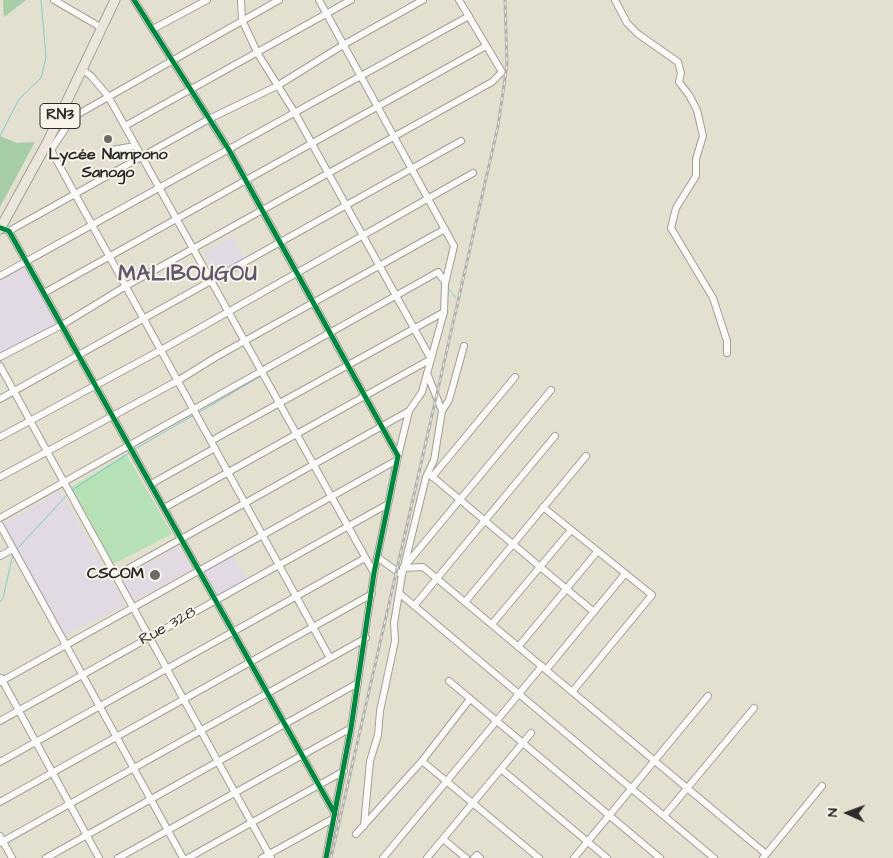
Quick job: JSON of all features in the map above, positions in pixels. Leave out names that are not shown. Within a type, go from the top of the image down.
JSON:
[{"type":"highway","name":"RN3","points":[[3,229],[49,147],[115,0]]},
{"type":"street","points":[[54,0],[102,28]]},
{"type":"street","points":[[134,0],[230,150],[398,458]]},
{"type":"street","points":[[153,30],[207,0]]},
{"type":"street","points":[[241,0],[242,20],[258,54],[295,113],[431,359]]},
{"type":"street","points":[[279,0],[73,117],[49,147],[179,380],[330,658]]},
{"type":"street","points":[[319,0],[454,246],[445,282],[444,312],[422,392],[409,412],[388,504],[374,573],[366,638],[344,771],[326,858]]},
{"type":"street","points":[[125,126],[258,54],[351,0]]},
{"type":"street","points":[[334,816],[268,693],[44,293],[27,263],[3,229],[75,194],[209,119],[277,86],[343,45],[423,0]]},
{"type":"street","points":[[0,357],[62,325],[126,286],[492,82],[502,72],[459,0]]},
{"type":"street","points":[[615,0],[627,23],[638,34],[678,62],[681,73],[679,82],[697,110],[703,136],[696,159],[696,176],[676,208],[671,228],[713,298],[727,341],[727,354]]},
{"type":"street","points":[[0,276],[27,263],[469,16]]},
{"type":"street","points":[[44,293],[486,46]]},
{"type":"street","points":[[82,70],[91,76],[108,96],[374,573]]},
{"type":"street","points":[[0,399],[461,141]]},
{"type":"street","points":[[112,150],[135,146]]},
{"type":"street","points":[[0,437],[161,350],[473,173]]},
{"type":"street","points":[[0,477],[179,380],[445,229]]},
{"type":"street","points":[[0,518],[397,297],[438,272],[445,282]]},
{"type":"street","points":[[211,441],[444,312]]},
{"type":"street","points":[[364,826],[368,777],[378,735],[380,711],[395,641],[394,623],[403,572],[434,460],[442,411],[449,400],[464,346]]},
{"type":"street","points":[[164,508],[431,359]]},
{"type":"street","points":[[0,366],[270,856]]},
{"type":"street","points":[[428,373],[442,411]]},
{"type":"street","points":[[430,475],[515,377]]},
{"type":"street","points":[[403,572],[551,390]]},
{"type":"street","points":[[115,576],[409,412]]},
{"type":"street","points":[[414,606],[555,436]]},
{"type":"street","points":[[151,484],[215,448]]},
{"type":"street","points":[[465,602],[586,456]]},
{"type":"street","points":[[100,858],[1,680],[332,497],[398,458]]},
{"type":"street","points":[[430,475],[594,612]]},
{"type":"street","name":"Rue 328","points":[[0,722],[388,504]]},
{"type":"street","points":[[543,507],[624,575],[652,595],[572,692]]},
{"type":"street","points":[[0,525],[183,858]]},
{"type":"street","points":[[492,624],[570,530]]},
{"type":"street","points":[[0,556],[13,549]]},
{"type":"street","points":[[518,647],[597,552]]},
{"type":"street","points":[[377,557],[403,572],[423,567],[687,788],[764,856],[822,786]]},
{"type":"street","points":[[0,762],[365,558]]},
{"type":"street","points":[[383,858],[496,721],[594,612],[624,575]]},
{"type":"street","points":[[399,593],[714,858]]},
{"type":"street","points":[[0,802],[372,594]]},
{"type":"street","points":[[12,858],[1,840],[70,804],[366,638]]},
{"type":"street","points":[[449,681],[660,858]]},
{"type":"street","points":[[46,858],[358,683]]},
{"type":"street","points":[[574,858],[708,696]]},
{"type":"street","points":[[356,834],[422,761],[470,699]]},
{"type":"street","points":[[664,816],[754,708]]},
{"type":"street","points":[[118,858],[351,728]]},
{"type":"street","points":[[428,858],[531,733]]},
{"type":"street","points":[[422,761],[539,858]]},
{"type":"street","points":[[501,769],[607,858]]},
{"type":"street","points":[[188,858],[344,771]]},
{"type":"street","points":[[262,858],[270,856],[334,816]]},
{"type":"street","points":[[444,839],[466,858]]},
{"type":"street","points":[[474,858],[477,855],[480,858]]},
{"type":"shaded area","points":[[233,236],[244,259],[216,276],[203,252]]},
{"type":"shaded area","points":[[24,261],[59,325],[0,356],[0,276]]},
{"type":"shaded area","points":[[60,491],[125,605],[64,636],[4,524]]},
{"type":"shaded area","name":"CSCOM","points":[[178,547],[192,569],[133,601],[122,578]]},
{"type":"shaded area","points":[[233,555],[247,580],[217,596],[204,571]]},
{"type":"green space","points":[[3,0],[26,0],[4,17]]},
{"type":"green space","points":[[0,136],[17,143],[35,142],[0,207]]},
{"type":"green space","points":[[126,454],[172,534],[111,565],[70,488]]},
{"type":"waterway","points":[[0,136],[19,99],[41,78],[46,57],[41,0]]},
{"type":"waterway","points":[[447,287],[456,298]]},
{"type":"waterway","points":[[266,372],[280,364]]},
{"type":"waterway","points":[[198,413],[261,376]]},
{"type":"waterway","points":[[135,449],[194,415]]},
{"type":"waterway","points":[[72,490],[129,453]]},
{"type":"waterway","points":[[17,549],[67,495]]},
{"type":"waterway","points":[[0,602],[3,598],[13,554]]},
{"type":"railway","points":[[331,858],[498,126],[507,65],[505,0]]},
{"type":"cycle path","points":[[134,0],[229,150],[398,456],[374,573],[351,728],[326,858]]},
{"type":"cycle path","points":[[1,228],[9,231],[335,814]]},
{"type":"place","name":"Lycée Nampono Sanogo","points":[[108,139]]},
{"type":"place","name":"CSCOM","points":[[155,575]]},
{"type":"district","name":"MALIBOUGOU","points":[[188,276]]}]
